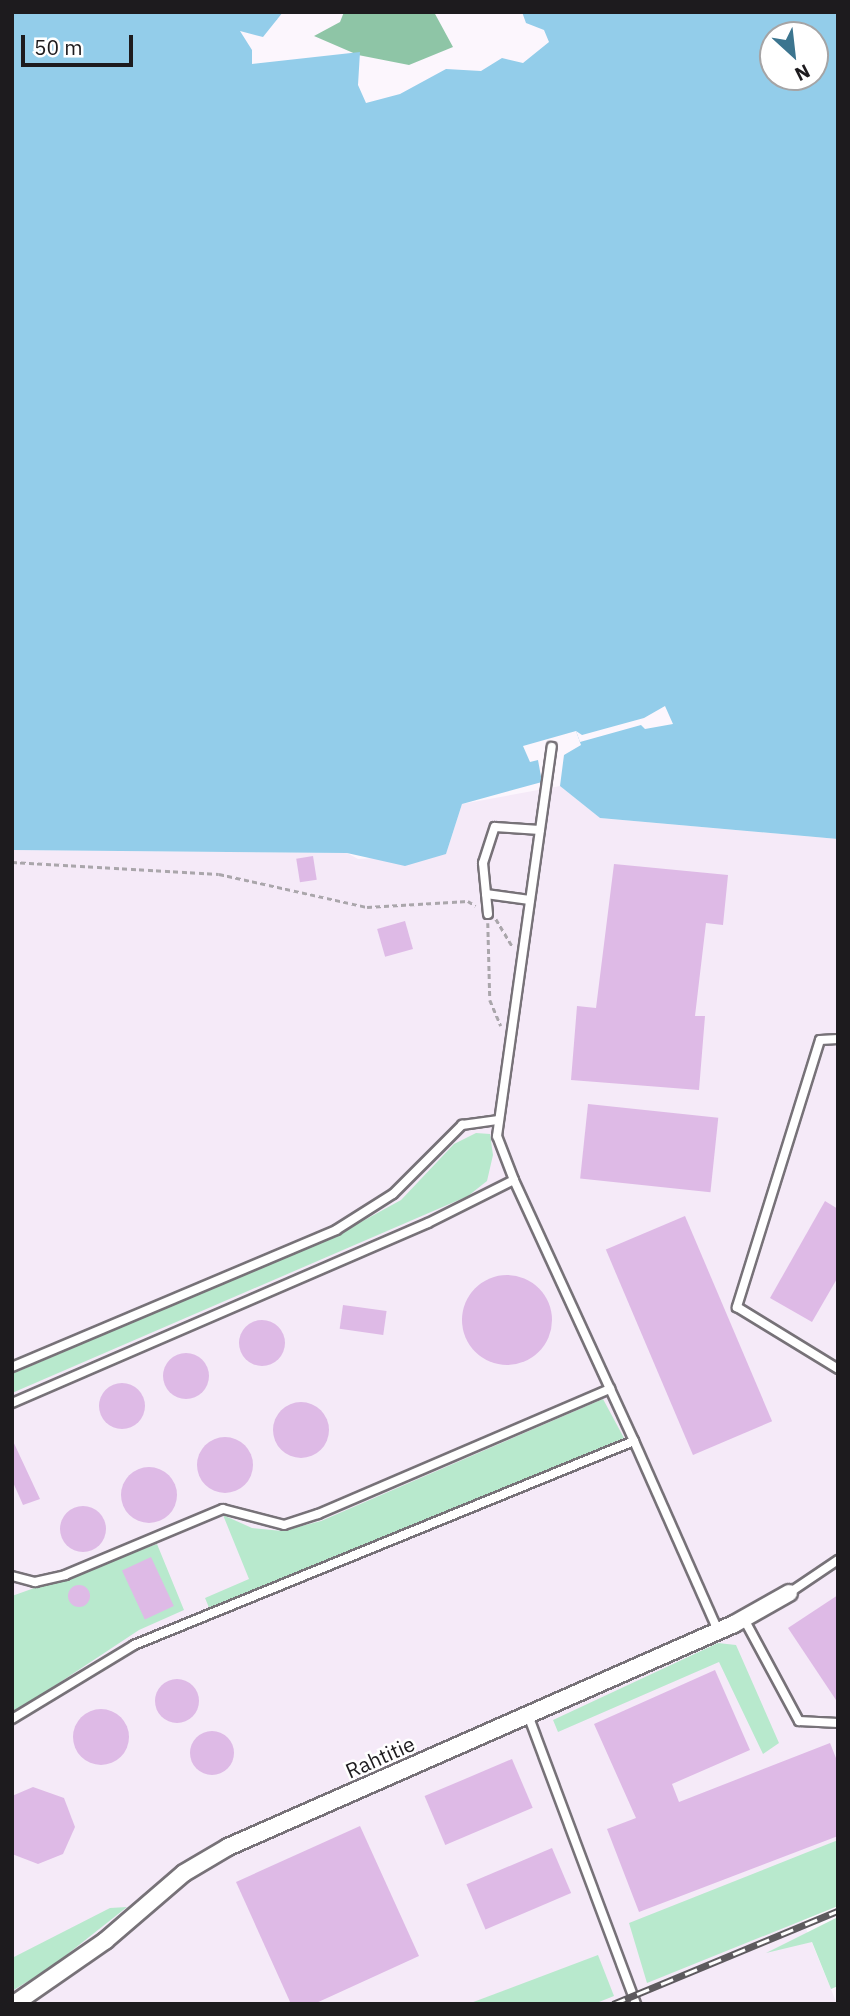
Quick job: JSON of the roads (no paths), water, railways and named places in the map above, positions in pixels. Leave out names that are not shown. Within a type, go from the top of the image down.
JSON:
[{"type":"street","name":"Rahtitie","points":[[14,2004],[105,1941],[184,1873],[228,1847],[718,1632],[789,1593]]},
{"type":"lane","points":[[552,747],[497,1136],[514,1180],[718,1632]]},
{"type":"lane","points":[[488,914],[483,863],[495,827],[540,830]]},
{"type":"lane","points":[[486,894],[530,900]]},
{"type":"lane","points":[[838,1039],[820,1040],[737,1307],[838,1368]]},
{"type":"lane","points":[[12,1367],[336,1230],[393,1194],[462,1125],[499,1120]]},
{"type":"lane","points":[[12,1403],[428,1223],[514,1180]]},
{"type":"lane","points":[[12,1576],[35,1582],[65,1575],[223,1509],[284,1525],[318,1514],[610,1389]]},
{"type":"lane","points":[[12,1719],[134,1645],[634,1441]]},
{"type":"lane","points":[[789,1593],[838,1560]]},
{"type":"lane","points":[[744,1619],[799,1721],[838,1723]]},
{"type":"lane","points":[[528,1715],[636,2004]]},
{"type":"water","points":[[12,12],[283,12],[263,37],[240,31],[252,50],[252,64],[360,52],[358,85],[366,103],[400,94],[446,69],[481,71],[502,58],[523,63],[549,42],[544,30],[526,23],[522,12],[838,12],[838,839],[600,818],[560,786],[564,755],[581,745],[576,731],[523,746],[530,762],[538,760],[542,782],[462,804],[446,854],[405,866],[347,853],[12,850]]},
{"type":"railway","points":[[613,2004],[838,1911]]}]
